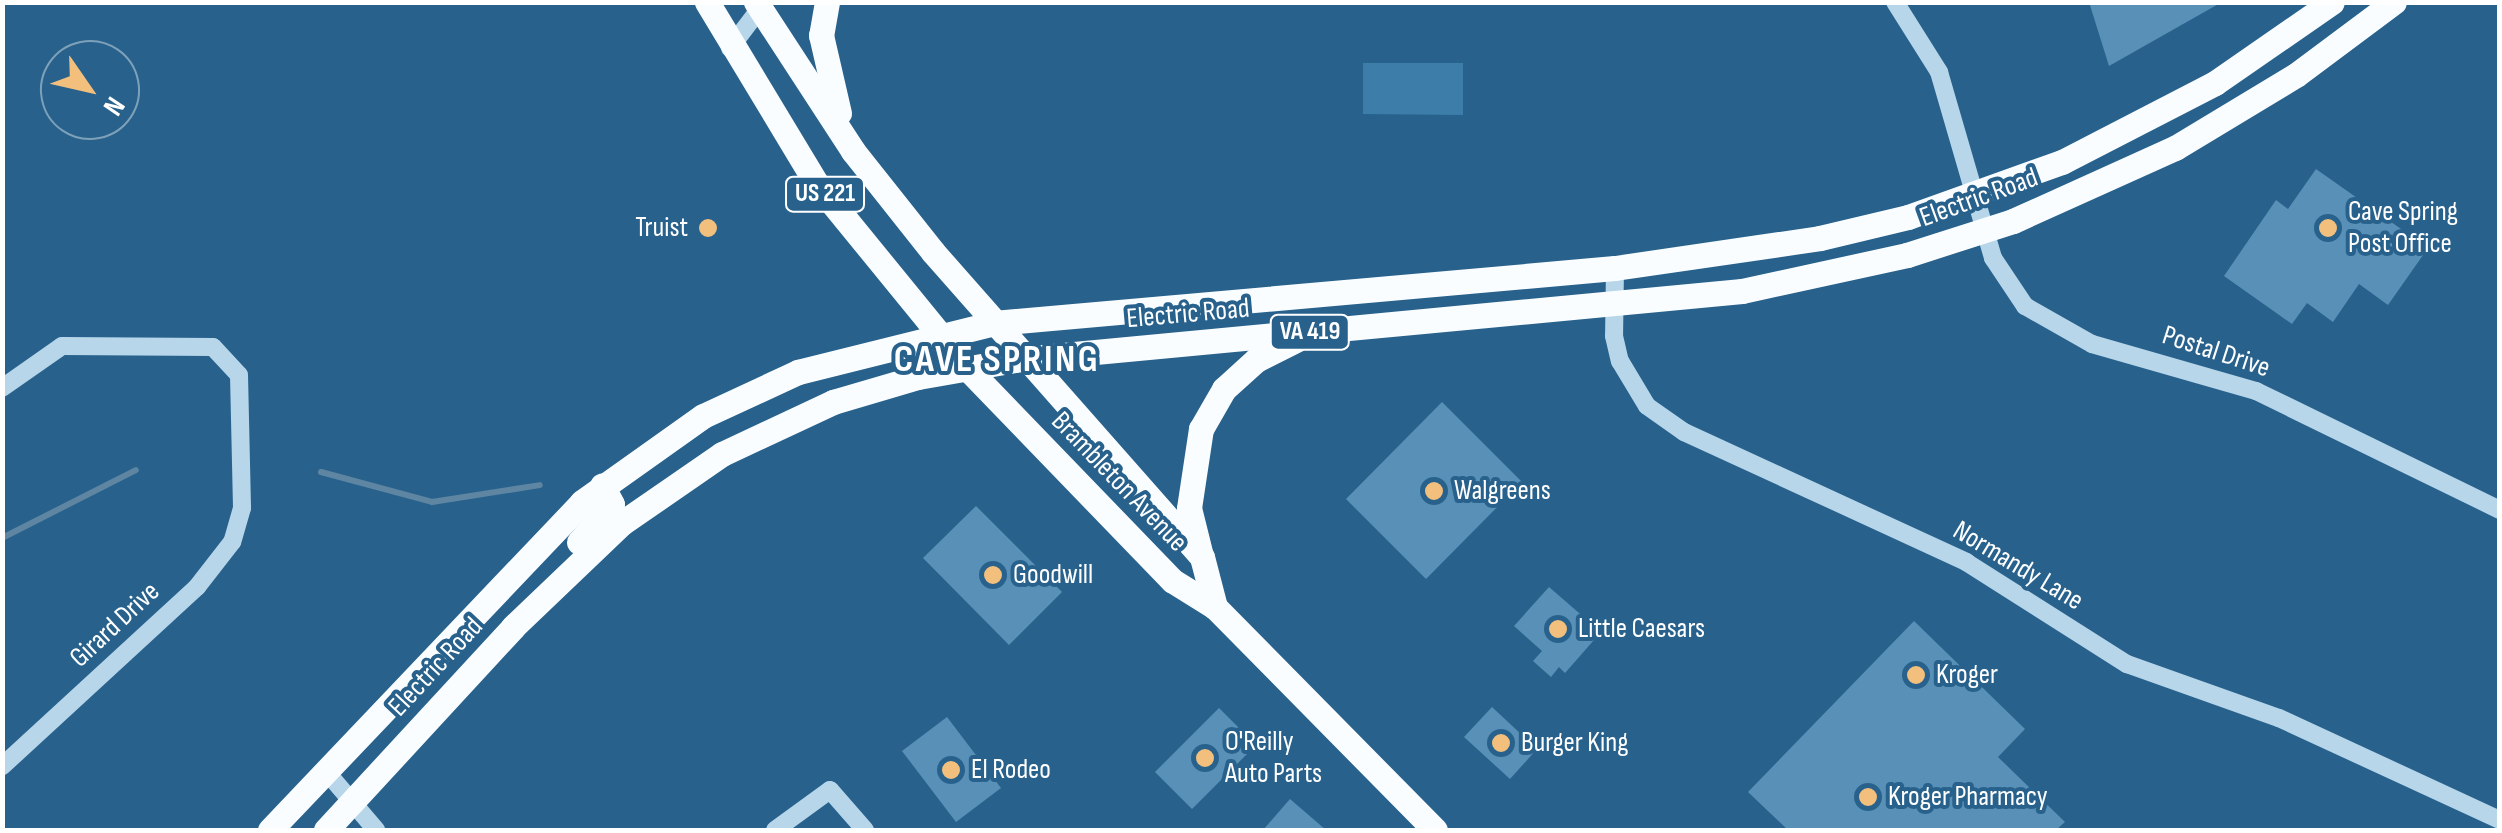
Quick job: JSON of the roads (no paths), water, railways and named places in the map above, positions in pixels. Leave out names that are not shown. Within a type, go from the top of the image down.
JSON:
[{"type":"main road","name":"Brambleton Avenue","points":[[708,2],[730,48],[816,183],[938,335],[1173,581],[1215,607],[1434,830]]},
{"type":"main road","points":[[828,2],[821,35],[827,78],[852,151]]},
{"type":"main road","name":"Electric Road","points":[[270,830],[602,484],[744,395],[853,354],[994,324],[1615,268],[1820,238],[1974,196],[2162,113],[2332,2]]},
{"type":"main road","name":"Electric Road","points":[[326,830],[551,588],[622,523],[722,454],[834,402],[967,368],[1021,359],[1614,304],[1816,278],[1984,231],[2191,139],[2296,75],[2394,2]]},
{"type":"main road","name":"Brambleton Avenue","points":[[759,4],[852,151],[1021,359],[1202,557],[1215,607]]},
{"type":"main road","points":[[1202,557],[1189,508],[1201,429],[1224,389],[1256,360],[1314,332]]},
{"type":"main road","points":[[551,588],[573,549],[612,504],[602,484]]},
{"type":"street","name":"Postal Drive","points":[[1895,2],[1938,72],[1984,231],[2007,284],[2025,306],[2062,331],[2256,391],[2500,510]]},
{"type":"street","points":[[730,48],[759,4]]},
{"type":"street","name":"Normandy Lane","points":[[1615,268],[1614,336],[1631,384],[1647,406],[1684,432],[1966,562],[2127,664],[2279,718],[2500,820]]},
{"type":"street","name":"Girard Drive","points":[[2,388],[62,346],[213,347],[239,376],[242,508],[232,542],[196,587],[2,766]]},
{"type":"street","points":[[326,770],[376,830]]},
{"type":"street","points":[[776,830],[830,790],[865,830]]},
{"type":"waterway","points":[[2,538],[136,470]]},
{"type":"waterway","points":[[321,472],[432,502],[540,485]]},
{"type":"place","name":"Truist","points":[[708,228]]},
{"type":"place","name":"Cave Spring Post Office","points":[[2328,228]]},
{"type":"place","name":"Walgreens","points":[[1434,491]]},
{"type":"place","name":"Goodwill","points":[[993,575]]},
{"type":"place","name":"Little Caesars","points":[[1558,629]]},
{"type":"place","name":"Kroger","points":[[1916,675]]},
{"type":"place","name":"Burger King","points":[[1501,743]]},
{"type":"place","name":"O'Reilly Auto Parts","points":[[1205,758]]},
{"type":"place","name":"El Rodeo","points":[[951,770]]},
{"type":"place","name":"Kroger Pharmacy","points":[[1868,797]]},
{"type":"district","name":"CAVE SPRING","points":[[997,360]]}]
